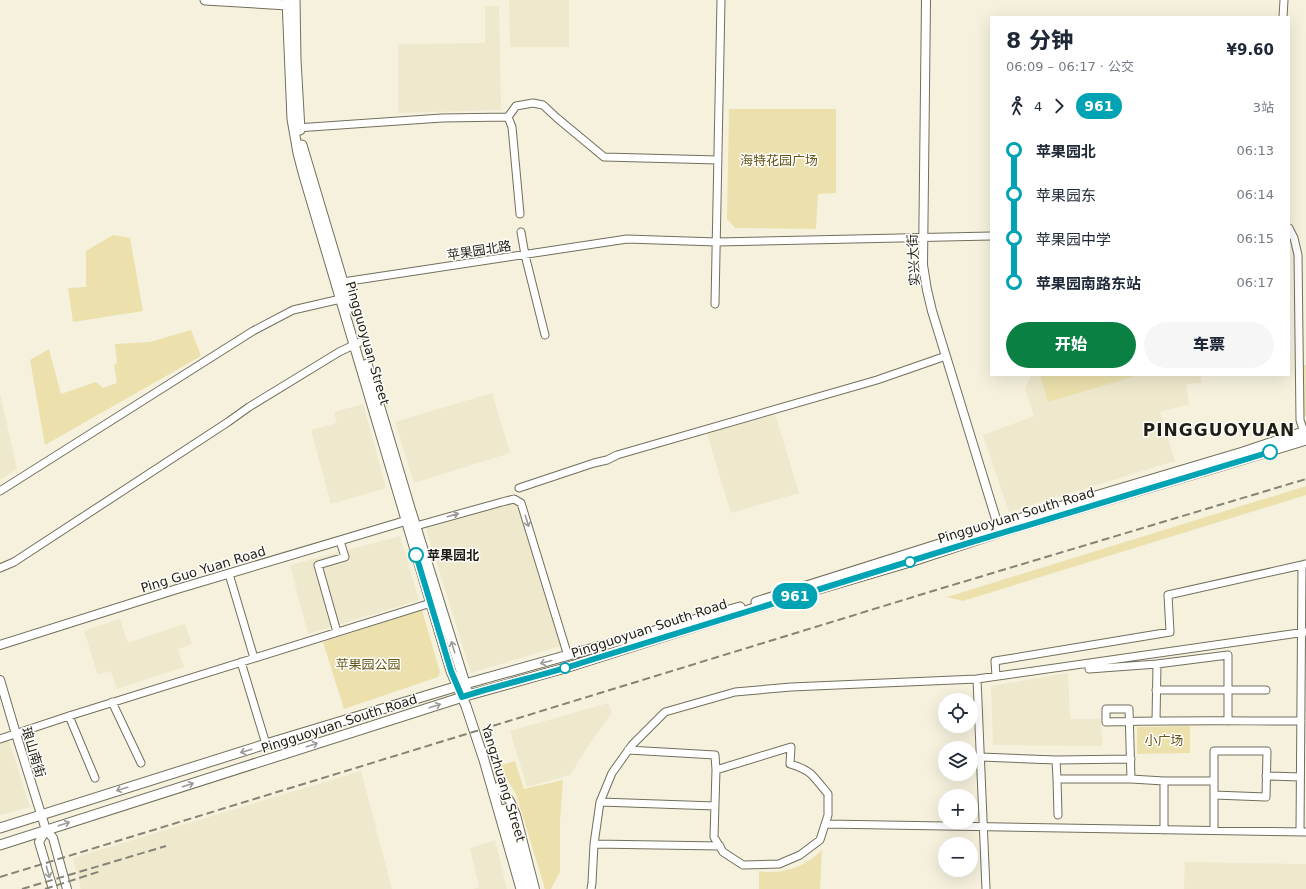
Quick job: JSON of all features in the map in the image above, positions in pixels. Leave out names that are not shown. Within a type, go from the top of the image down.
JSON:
[{"type":"main road","points":[[206,0],[291,1]]},
{"type":"main road","name":"Pingguoyuan Street","points":[[291,1],[297,128],[304,176],[358,343],[461,686]]},
{"type":"main road","name":"Pingguoyuan Street","points":[[297,128],[343,282],[344,298]]},
{"type":"main road","name":"Pingguoyuan South Road","points":[[0,828],[266,744],[461,686],[737,608],[1000,529],[1237,454],[1305,435]]},
{"type":"main road","name":"Pingguoyuan Street","points":[[412,522],[431,604],[451,671],[461,686]]},
{"type":"main road","name":"Pingguoyuan South Road","points":[[0,845],[466,696],[565,668],[910,562],[1000,529]]},
{"type":"main road","name":"Yangzhuang Street","points":[[461,686],[466,696],[498,787],[527,889]]},
{"type":"main road","name":"Yangzhuang Street","points":[[466,696],[520,889]]},
{"type":"street","points":[[715,304],[721,0]]},
{"type":"street","name":"实兴大街","points":[[926,0],[923,265],[931,307],[1000,529]]},
{"type":"street","points":[[1284,0],[1284,16]]},
{"type":"street","points":[[297,128],[442,118],[508,116],[516,106],[533,103],[543,105],[604,157],[718,160]]},
{"type":"street","points":[[508,116],[512,127],[520,214]]},
{"type":"street","points":[[1290,230],[1294,238],[1298,255],[1300,420],[1305,435]]},
{"type":"street","points":[[521,232],[525,255],[546,335]]},
{"type":"street","name":"苹果园北路","points":[[343,282],[618,240],[640,239],[717,242],[990,236]]},
{"type":"street","points":[[0,491],[253,331],[293,310],[344,298]]},
{"type":"street","points":[[0,568],[14,562],[249,407],[339,352],[358,343]]},
{"type":"street","points":[[519,488],[607,460],[617,455],[877,380],[946,356]]},
{"type":"street","points":[[412,522],[514,499],[521,503],[568,656]]},
{"type":"street","name":"Ping Guo Yuan Road","points":[[0,645],[229,574],[340,541],[412,522]]},
{"type":"street","points":[[336,632],[318,565],[345,557],[340,541]]},
{"type":"street","points":[[826,824],[1303,832],[1300,776],[1304,564],[1168,595],[1170,632],[995,661],[996,676]]},
{"type":"street","points":[[229,574],[254,658]]},
{"type":"street","points":[[0,739],[112,702],[431,604]]},
{"type":"street","points":[[591,889],[594,844],[600,802],[612,772],[632,745],[666,712],[735,692],[790,687],[977,679],[1303,632]]},
{"type":"street","points":[[1089,669],[1157,664],[1228,655],[1228,721]]},
{"type":"street","points":[[241,662],[266,744]]},
{"type":"street","points":[[1156,721],[1157,664]]},
{"type":"street","points":[[977,679],[986,889]]},
{"type":"street","name":"琅山南街","points":[[0,680],[46,830],[53,838],[67,889]]},
{"type":"street","points":[[1156,690],[1266,690]]},
{"type":"street","points":[[112,702],[141,763]]},
{"type":"street","points":[[69,716],[95,778]]},
{"type":"street","points":[[1131,779],[1130,721],[1301,721]]},
{"type":"street","points":[[628,750],[715,755],[714,837],[723,852],[743,865],[778,864],[800,855],[820,840],[828,815],[828,794],[812,774],[790,764],[791,748],[716,770]]},
{"type":"street","points":[[1214,795],[1266,797],[1267,751],[1214,751],[1214,795],[1214,830]]},
{"type":"street","points":[[981,757],[1056,760],[1131,759]]},
{"type":"street","points":[[1056,760],[1058,815]]},
{"type":"street","points":[[1266,776],[1300,776]]},
{"type":"street","points":[[1057,779],[1210,781]]},
{"type":"street","points":[[1164,781],[1164,830]]},
{"type":"street","name":"Yangzhuang Street","points":[[498,787],[510,801],[516,815],[535,889]]},
{"type":"street","points":[[600,802],[715,806]]},
{"type":"street","points":[[46,830],[39,842],[53,889]]},
{"type":"street","points":[[594,844],[720,846]]},
{"type":"shaded area","points":[[509,0],[569,0],[569,47],[510,47]]},
{"type":"shaded area","points":[[485,6],[499,6],[501,110],[398,113],[398,44],[485,43]]},
{"type":"shaded area","points":[[1031,376],[1200,376],[1202,383],[1186,384],[1189,404],[1160,412],[1175,461],[1009,512],[983,435],[1034,416],[1025,389]]},
{"type":"shaded area","points":[[492,393],[510,453],[414,483],[395,422]]},
{"type":"shaded area","points":[[0,394],[17,469],[0,480]]},
{"type":"shaded area","points":[[363,404],[386,488],[331,504],[311,430],[337,423],[334,412]]},
{"type":"shaded area","points":[[775,414],[799,493],[731,513],[707,434]]},
{"type":"shaded area","points":[[513,503],[518,504],[560,646],[471,673],[426,528]]},
{"type":"shaded area","points":[[400,536],[419,600],[308,634],[290,565]]},
{"type":"shaded area","points":[[120,619],[128,643],[185,624],[192,644],[178,649],[184,667],[117,689],[111,671],[98,675],[84,631]]},
{"type":"shaded area","points":[[1068,673],[1070,719],[1101,719],[1102,746],[993,745],[991,686]]},
{"type":"shaded area","points":[[608,703],[612,712],[570,775],[527,787],[510,731]]},
{"type":"shaded area","points":[[9,741],[30,807],[0,815],[0,743]]},
{"type":"shaded area","points":[[361,771],[392,889],[81,889],[73,858]]},
{"type":"shaded area","points":[[495,840],[507,889],[473,889],[479,887],[470,848]]},
{"type":"shaded area","points":[[1185,862],[1306,864],[1306,889],[1184,889]]},
{"type":"green space","name":"海特花园广场","points":[[729,109],[836,109],[836,193],[818,194],[816,229],[735,228],[727,219]]},
{"type":"green space","points":[[113,235],[130,238],[143,311],[73,322],[68,288],[86,287],[86,251]]},
{"type":"green space","points":[[191,330],[201,356],[45,445],[30,360],[49,349],[61,394],[96,382],[103,388],[117,383],[114,366],[117,363],[115,344],[150,342]]},
{"type":"green space","points":[[1303,365],[1306,365],[1306,416],[1303,416]]},
{"type":"green space","points":[[1040,376],[1135,376],[1048,402]]},
{"type":"green space","points":[[1306,486],[1306,495],[963,601],[947,597]]},
{"type":"green space","name":"苹果园公园","points":[[422,610],[440,672],[438,677],[344,709],[323,642]]},
{"type":"green space","name":"小广场","points":[[1190,726],[1190,753],[1137,754],[1137,727]]},
{"type":"green space","points":[[515,761],[524,789],[563,780],[560,821],[560,872],[551,889],[545,889],[516,794],[499,766]]},
{"type":"green space","points":[[822,850],[820,889],[759,889],[759,871],[785,871],[801,865]]},
{"type":"railway","points":[[0,877],[936,590],[1306,479]]},
{"type":"railway","points":[[22,889],[166,846]]},
{"type":"railway","points":[[45,889],[101,871]]},
{"type":"bus line","name":"961","points":[[416,555],[451,671],[462,697],[565,668],[910,562],[1001,532],[1270,452]]},
{"type":"place","name":"苹果园北","points":[[416,555]]},
{"type":"district","name":"PINGGUOYUAN","points":[[1219,430]]}]
